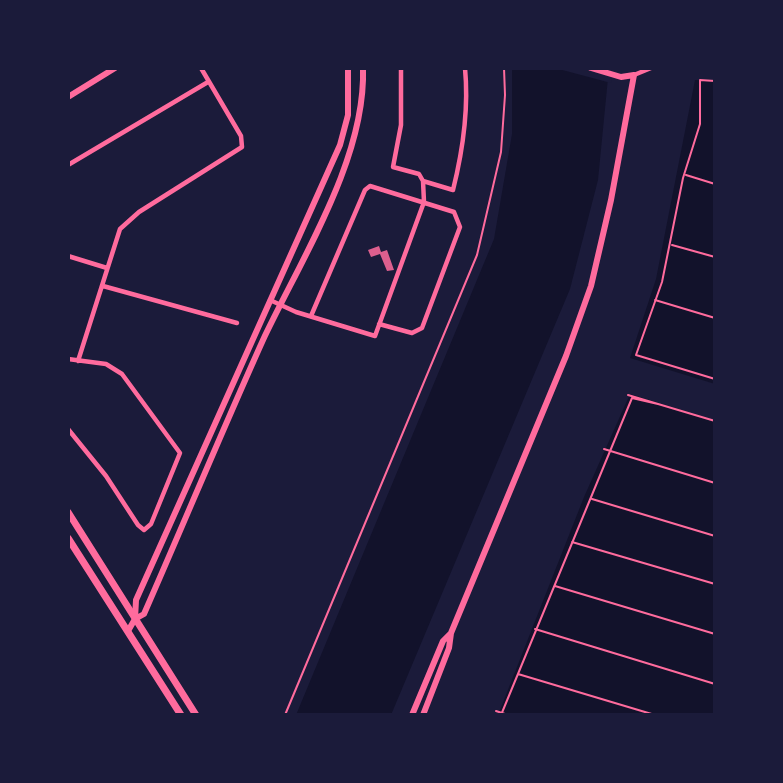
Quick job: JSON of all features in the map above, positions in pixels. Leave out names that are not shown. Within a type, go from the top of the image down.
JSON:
[{"type":"highway","points":[[68,512],[196,715]]},
{"type":"highway","points":[[68,538],[181,715]]},
{"type":"main road","points":[[68,97],[115,68]]},
{"type":"main road","points":[[128,631],[135,619],[136,600],[340,145],[348,115],[348,68]]},
{"type":"main road","points":[[423,715],[449,648],[451,633],[566,356],[591,286],[611,200],[634,75],[621,77],[590,68]]},
{"type":"main road","points":[[135,619],[144,614],[359,129],[363,69]]},
{"type":"main road","points":[[412,715],[443,641],[451,633]]},
{"type":"street","points":[[78,361],[120,229],[129,220],[237,152],[243,143],[201,68]]},
{"type":"street","points":[[270,300],[375,336],[424,202],[423,181],[419,174],[393,167],[401,125],[401,68]]},
{"type":"street","points":[[423,181],[453,190],[463,147],[468,99],[465,68]]},
{"type":"street","points":[[634,75],[651,68]]},
{"type":"street","points":[[68,165],[208,82]]},
{"type":"street","points":[[311,316],[370,186],[454,212],[460,227],[418,332],[379,324]]},
{"type":"street","points":[[68,256],[107,268]]},
{"type":"street","points":[[103,286],[237,323]]},
{"type":"street","points":[[68,359],[106,364],[122,374],[180,453],[150,524],[144,530],[68,429]]},
{"type":"path","points":[[285,715],[477,256],[498,167],[504,119],[504,68]]},
{"type":"path","points":[[715,81],[700,80],[699,124],[684,175],[655,300],[636,355],[715,379]]},
{"type":"path","points":[[684,175],[715,184]]},
{"type":"path","points":[[670,244],[715,257]]},
{"type":"path","points":[[655,300],[715,318]]},
{"type":"path","points":[[628,395],[715,421]]},
{"type":"path","points":[[508,715],[502,714],[516,674],[632,398],[658,404]]},
{"type":"path","points":[[604,449],[715,483]]},
{"type":"path","points":[[584,497],[599,502]]},
{"type":"path","points":[[590,499],[715,536]]},
{"type":"path","points":[[566,540],[578,544]]},
{"type":"path","points":[[572,542],[715,584]]},
{"type":"path","points":[[548,584],[560,587]]},
{"type":"path","points":[[554,585],[715,634]]},
{"type":"path","points":[[529,627],[541,631]]},
{"type":"path","points":[[535,629],[715,684]]},
{"type":"path","points":[[510,672],[655,715]]},
{"type":"path","points":[[516,674],[522,675]]},
{"type":"path","points":[[496,711],[508,715]]},
{"type":"shaded area","points":[[512,68],[609,68],[598,180],[570,289],[391,715],[296,715],[494,239],[512,134]]},
{"type":"shaded area","points":[[695,80],[715,81],[715,384],[630,358],[656,279]]},
{"type":"shaded area","points":[[630,394],[715,420],[715,715],[498,715],[584,497]]},
{"type":"pier","points":[[555,68],[612,68],[611,83]]},
{"type":"building","points":[[379,246],[381,252],[387,250],[394,270],[387,271],[380,254],[371,257],[368,250]]}]
